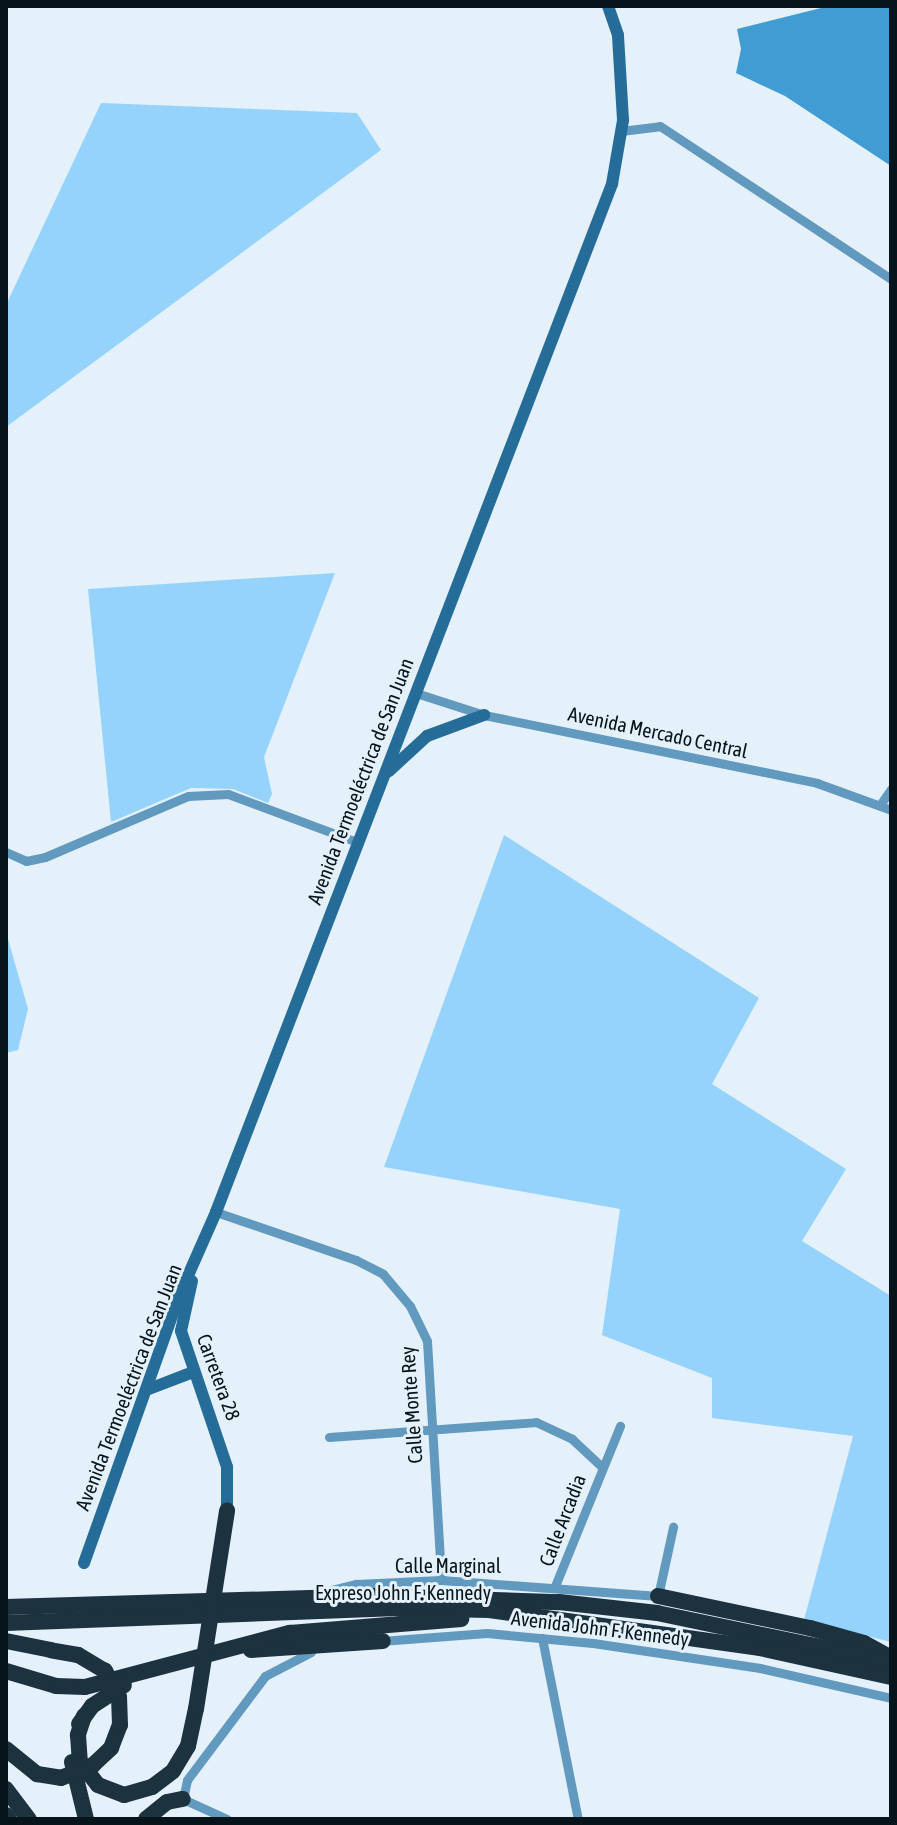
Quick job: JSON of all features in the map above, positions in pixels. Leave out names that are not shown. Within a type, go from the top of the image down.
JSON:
[{"type":"highway","points":[[84,1716],[78,1735],[80,1762],[98,1785],[124,1795],[152,1787],[173,1771],[188,1746],[196,1709],[227,1510]]},
{"type":"highway","name":"Expreso John F. Kennedy","points":[[6,1604],[34,1608],[437,1596],[559,1602],[657,1613],[891,1660]]},
{"type":"highway","points":[[658,1596],[810,1628],[864,1643],[891,1660]]},
{"type":"highway","name":"Expreso John F. Kennedy","points":[[6,1623],[392,1608],[489,1610],[760,1648],[891,1677]]},
{"type":"highway","points":[[6,1671],[71,1687],[143,1675],[290,1633],[473,1619],[489,1610]]},
{"type":"highway","points":[[6,1641],[78,1655],[105,1671],[119,1697],[120,1725],[111,1748],[93,1765],[61,1778],[37,1774],[6,1749]]},
{"type":"highway","points":[[229,1649],[383,1641]]},
{"type":"highway","points":[[86,1819],[71,1751],[84,1716],[106,1695],[143,1675]]},
{"type":"highway","points":[[6,1789],[29,1819]]},
{"type":"highway","points":[[146,1819],[167,1802],[183,1799]]},
{"type":"highway","points":[[160,1819],[183,1799]]},
{"type":"street","name":"Avenida Termoeléctrica de San Juan","points":[[84,1563],[149,1389],[179,1296],[198,1259],[612,184],[621,131],[618,35],[608,6]]},
{"type":"street","points":[[621,131],[660,126],[891,279]]},
{"type":"street","name":"Avenida Mercado Central","points":[[416,693],[484,715],[817,783],[882,802],[891,810]]},
{"type":"street","points":[[381,780],[427,736],[484,715]]},
{"type":"street","points":[[882,802],[891,789]]},
{"type":"street","points":[[6,852],[26,861],[45,857],[188,796],[228,794],[357,842]]},
{"type":"street","name":"Calle Monte Rey","points":[[216,1212],[356,1260],[392,1283],[427,1341],[441,1580]]},
{"type":"street","name":"Carretera 28","points":[[198,1259],[181,1331],[227,1467],[227,1510]]},
{"type":"street","points":[[149,1389],[193,1372]]},
{"type":"street","name":"Calle Arcadia","points":[[329,1437],[536,1422],[572,1439],[602,1467],[555,1586]]},
{"type":"street","points":[[602,1467],[620,1426]]},
{"type":"street","points":[[658,1596],[673,1527]]},
{"type":"street","name":"Calle Marginal","points":[[286,1600],[356,1584],[441,1580],[658,1596]]},
{"type":"street","name":"Avenida John F. Kennedy","points":[[183,1799],[187,1780],[207,1748],[272,1670],[303,1654],[383,1641],[456,1633],[542,1638],[760,1668],[891,1698]]},
{"type":"street","points":[[542,1638],[578,1819]]},
{"type":"street","points":[[183,1799],[227,1819]]},
{"type":"shaded area","points":[[829,6],[891,6],[891,166],[785,96],[736,73],[741,49],[737,29]]},
{"type":"shaded area","points":[[101,103],[357,113],[381,150],[6,427],[6,305]]},
{"type":"shaded area","points":[[335,573],[264,757],[272,794],[268,803],[233,789],[191,788],[111,822],[88,589]]},
{"type":"shaded area","points":[[504,835],[759,998],[712,1084],[846,1169],[802,1241],[891,1296],[891,1642],[804,1620],[853,1436],[712,1418],[712,1378],[602,1335],[620,1209],[384,1167]]},
{"type":"shaded area","points":[[6,932],[28,1009],[18,1050],[6,1053]]}]
